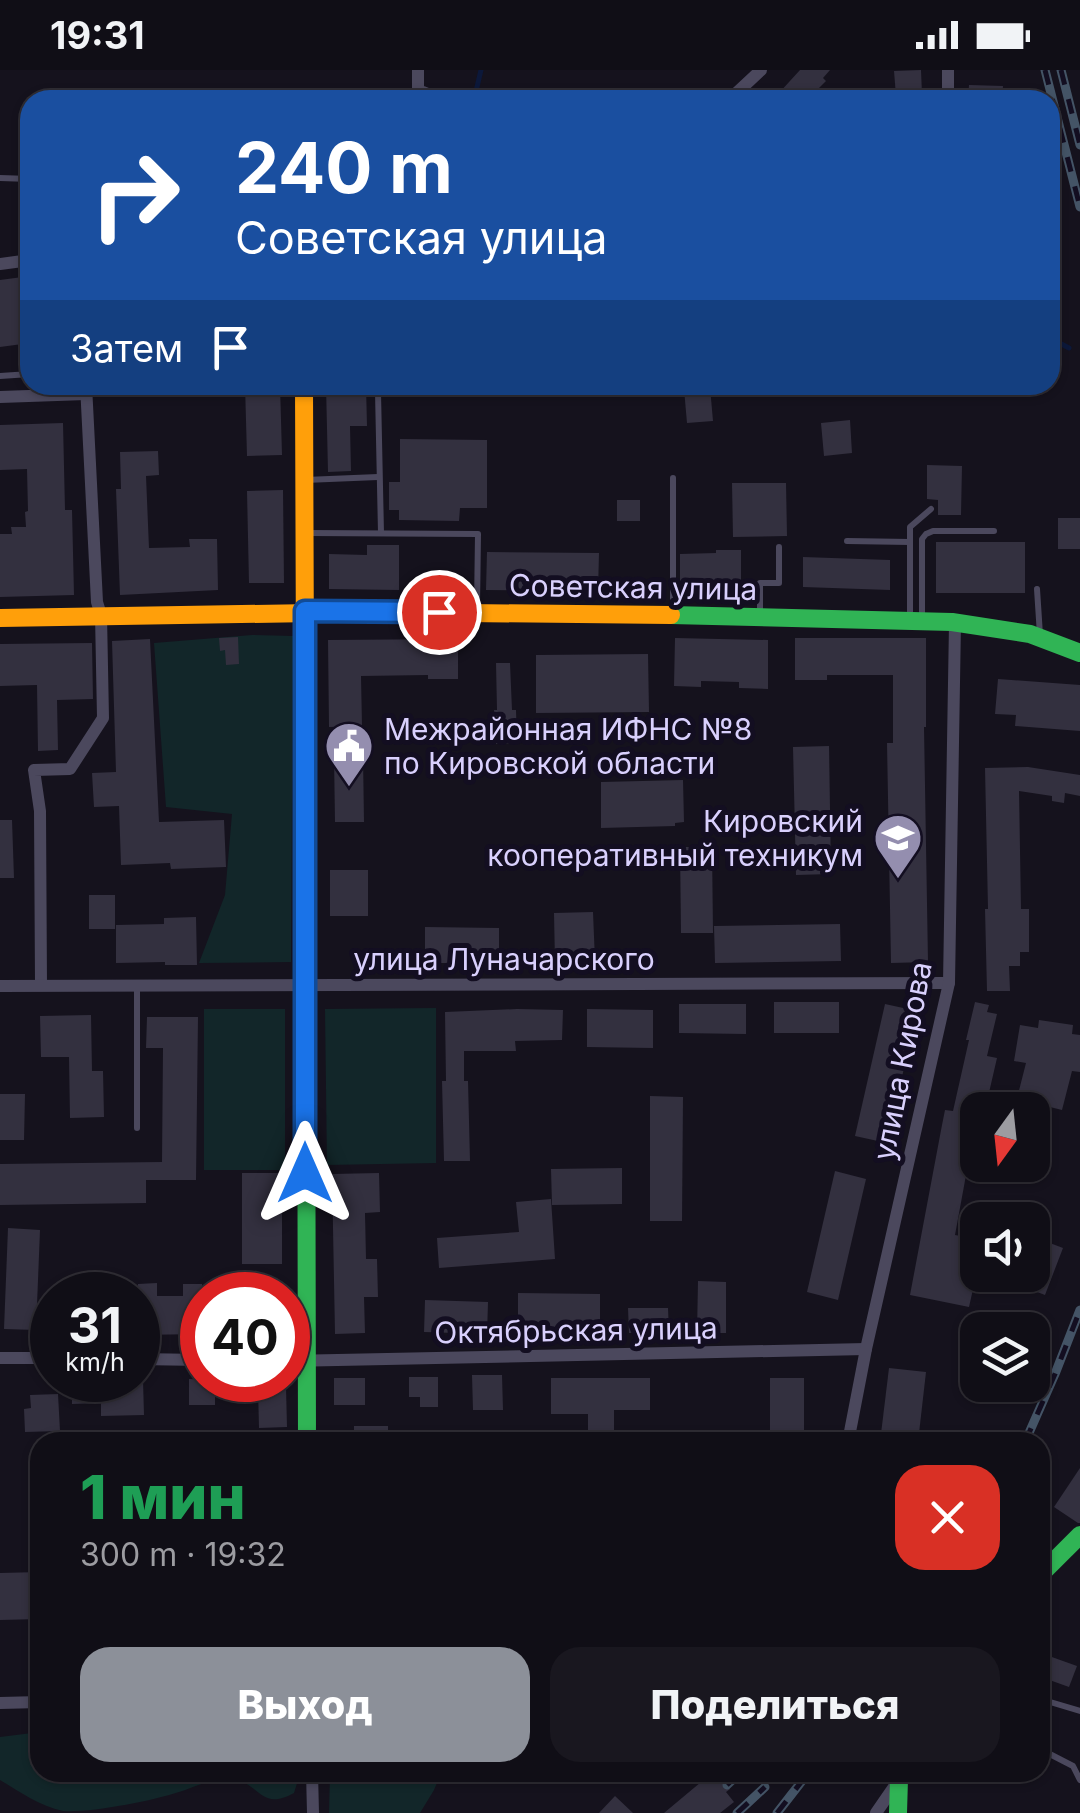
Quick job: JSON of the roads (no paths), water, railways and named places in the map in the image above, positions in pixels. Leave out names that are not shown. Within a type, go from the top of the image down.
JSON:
[{"type":"street","points":[[418,70],[418,90]]},
{"type":"street","points":[[740,90],[760,70]]},
{"type":"street","points":[[41,985],[40,811],[34,770],[70,769],[103,718],[101,616],[97,602],[86,395]]},
{"type":"street","points":[[298,1272],[305,985],[304,395]]},
{"type":"street","name":"Советская улица","points":[[0,618],[305,611],[916,620],[998,627],[1040,636],[1080,653]]},
{"type":"street","name":"улица Кирова","points":[[850,1432],[949,984],[955,622]]},
{"type":"street","name":"улица Луначарского","points":[[0,986],[949,984]]},
{"type":"street","name":"Октябрьская улица","points":[[310,1361],[866,1350]]},
{"type":"street","points":[[0,1358],[30,1358]]},
{"type":"street","points":[[302,1402],[306,1432]]},
{"type":"street","points":[[1050,1566],[1080,1534]]},
{"type":"street","points":[[0,1703],[30,1702]]},
{"type":"street","points":[[312,1782],[313,1813]]},
{"type":"street","points":[[876,1813],[897,1782]]},
{"type":"street","points":[[898,1813],[901,1782]]},
{"type":"lane","points":[[378,395],[381,534]]},
{"type":"lane","points":[[304,480],[378,478]]},
{"type":"lane","points":[[673,478],[674,614]]},
{"type":"lane","points":[[916,620],[910,527],[932,509]]},
{"type":"lane","points":[[916,620],[922,539],[926,534],[994,532]]},
{"type":"lane","points":[[304,533],[478,534],[477,612]]},
{"type":"lane","points":[[847,541],[910,542]]},
{"type":"lane","points":[[760,616],[760,583],[779,583],[779,547]]},
{"type":"lane","points":[[1037,589],[1040,636]]},
{"type":"lane","points":[[136,987],[137,1128]]},
{"type":"lane","points":[[1050,1702],[1080,1711]]},
{"type":"lane","points":[[1050,1753],[1073,1766],[1080,1780]]},
{"type":"waterway","points":[[476,90],[481,70]]},
{"type":"waterway","points":[[1060,343],[1069,348]]},
{"type":"railway","points":[[1045,70],[1050,90]]},
{"type":"railway","points":[[1061,70],[1080,145]]},
{"type":"railway","points":[[1060,129],[1080,207]]},
{"type":"railway","points":[[1029,1432],[1080,1310]]},
{"type":"railway","points":[[727,1785],[730,1782]]},
{"type":"railway","points":[[777,1813],[801,1782]]},
{"type":"railway","points":[[737,1813],[765,1787]]},
{"type":"place","name":"Межрайонная ИФНС №8 по Кировской области","points":[[349,788]]},
{"type":"place","name":"Кировский кооперативный техникум","points":[[898,880]]}]
